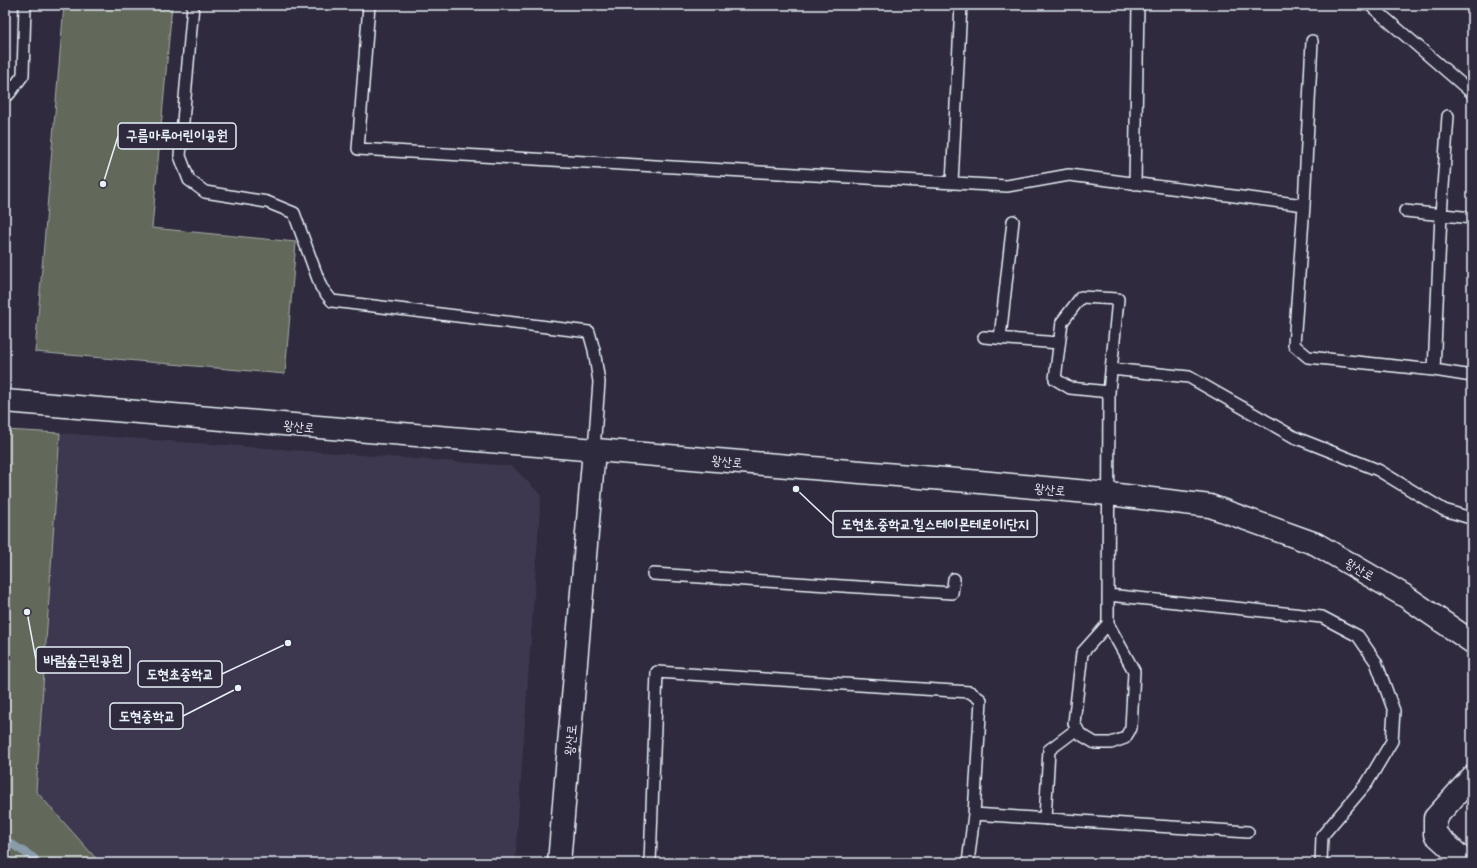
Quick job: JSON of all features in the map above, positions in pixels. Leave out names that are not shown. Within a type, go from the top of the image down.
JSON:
[{"type":"street","name":"왕산로","points":[[5,401],[1109,494],[1210,506],[1316,544],[1405,596],[1472,642]]},
{"type":"street","name":"왕산로","points":[[559,863],[594,450]]},
{"type":"street","points":[[1466,863],[1435,834],[1435,818],[1472,776]]},
{"type":"lane","points":[[5,95],[9,94],[23,75],[25,5]]},
{"type":"lane","points":[[193,5],[180,156],[188,180],[205,192],[267,202],[294,213],[321,287],[332,301],[589,332],[594,350],[599,382],[594,450]]},
{"type":"lane","points":[[370,5],[358,149],[1007,186],[1069,175],[1304,205]]},
{"type":"lane","points":[[952,183],[961,5]]},
{"type":"lane","points":[[1135,184],[1138,5]]},
{"type":"lane","points":[[1370,5],[1472,93]]},
{"type":"lane","points":[[1312,41],[1304,205],[1294,345],[1308,357],[1434,370],[1472,376]]},
{"type":"lane","points":[[1434,370],[1441,215],[1448,116]]},
{"type":"lane","points":[[1405,211],[1472,218]]},
{"type":"lane","points":[[1000,338],[1013,221]]},
{"type":"lane","points":[[1108,624],[1082,654],[1074,723],[1080,734],[1095,743],[1111,743],[1125,738],[1131,728],[1134,671],[1108,624],[1109,392],[1118,299],[1080,297],[1062,322],[1056,379],[1070,388],[1109,392]]},
{"type":"lane","points":[[984,337],[1059,343]]},
{"type":"lane","points":[[1111,369],[1189,377],[1294,437],[1378,470],[1444,510],[1467,517],[1472,516]]},
{"type":"lane","points":[[653,574],[952,593],[954,579]]},
{"type":"lane","points":[[1108,595],[1322,617],[1358,636],[1376,662],[1394,711],[1392,741],[1367,783],[1322,836],[1321,863]]},
{"type":"lane","points":[[650,863],[657,672],[970,692],[981,700],[974,814],[968,863]]},
{"type":"lane","points":[[1045,819],[1049,750],[1077,729]]},
{"type":"lane","points":[[974,814],[1248,832]]},
{"type":"shaded area","points":[[60,433],[512,466],[541,495],[515,863],[100,863],[36,791]]},
{"type":"green space","points":[[64,5],[172,5],[152,228],[296,242],[285,374],[35,352]]},
{"type":"green space","points":[[5,430],[60,433],[36,791],[100,863],[5,863]]},
{"type":"waterway","points":[[5,840],[34,858],[38,863]]},
{"type":"place","name":"구름마루어린이공원","points":[[103,184]]},
{"type":"place","name":"도현초.중학교.힐스테이몬테로이1단지","points":[[796,489]]},
{"type":"place","name":"바람숲근린공원","points":[[27,612]]},
{"type":"place","name":"도현초중학교","points":[[288,643]]},
{"type":"place","name":"도현중학교","points":[[238,688]]}]
